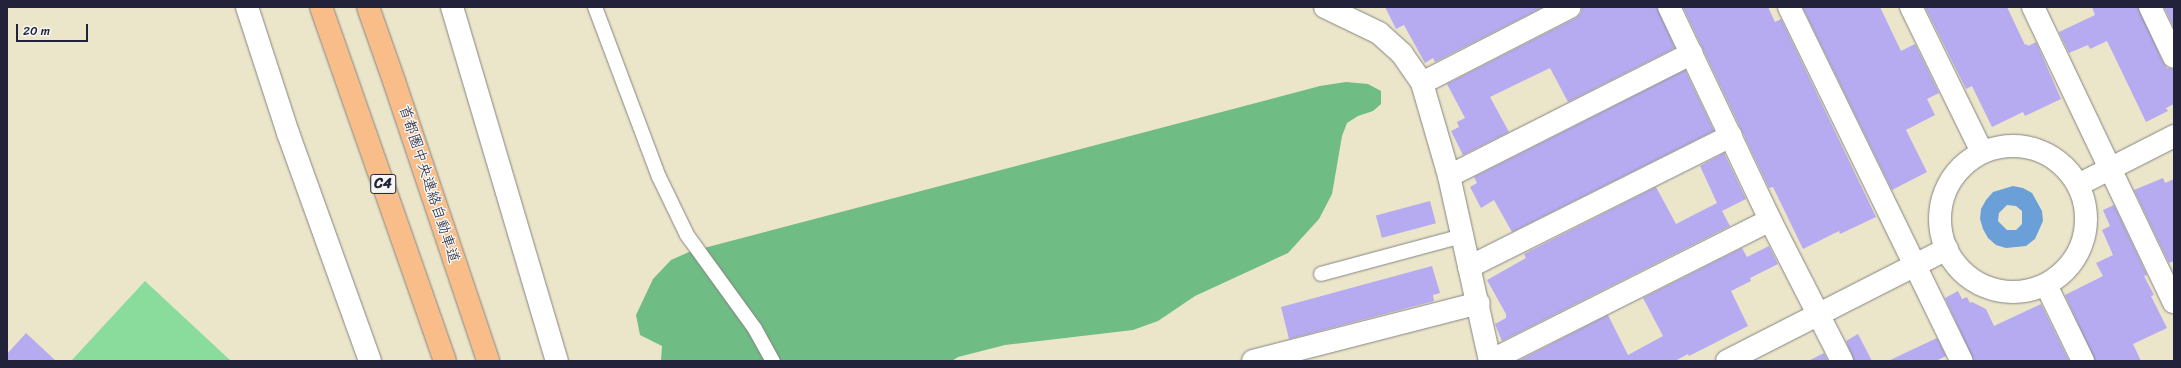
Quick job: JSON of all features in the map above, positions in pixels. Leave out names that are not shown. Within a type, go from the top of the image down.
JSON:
[{"type":"highway","name":"C4","points":[[320,7],[445,361]]},
{"type":"highway","name":"首都圏中央連絡自動車道","points":[[368,7],[488,361]]},
{"type":"street","points":[[247,7],[288,133],[370,361]]},
{"type":"street","points":[[452,7],[557,361]]},
{"type":"street","points":[[1422,83],[1570,7]]},
{"type":"street","points":[[1669,7],[1770,220],[1842,361]]},
{"type":"street","points":[[1789,7],[1962,361]]},
{"type":"street","points":[[1911,7],[1982,152]]},
{"type":"street","points":[[2033,7],[2174,302]]},
{"type":"street","points":[[2150,7],[2174,57]]},
{"type":"street","points":[[1328,8],[1379,33],[1402,54],[1422,83],[1449,176],[1469,267],[1479,303],[1490,361],[1770,220]]},
{"type":"street","points":[[1449,176],[1692,53]]},
{"type":"street","points":[[1469,267],[1731,136]]},
{"type":"street","points":[[2078,184],[2174,136]]},
{"type":"street","points":[[2003,146],[2025,147],[2047,154],[2065,167],[2078,184],[2086,207],[2086,230],[2079,252],[2065,271],[2046,285],[2024,292],[2001,291],[1979,284],[1961,271],[1947,249],[1940,230],[1940,207],[1948,184],[1962,166],[1982,152],[2003,146]]},
{"type":"street","points":[[1727,361],[1947,249]]},
{"type":"street","points":[[2046,285],[2083,361]]},
{"type":"street","points":[[1253,361],[1479,303]]},
{"type":"lane","points":[[595,7],[659,177],[687,235],[755,329],[773,361]]},
{"type":"lane","points":[[1321,274],[1462,236]]},
{"type":"green space","points":[[1346,82],[1368,84],[1381,91],[1381,104],[1373,111],[1358,116],[1347,123],[1342,136],[1332,194],[1319,219],[1288,253],[1195,296],[1158,321],[1133,330],[1005,345],[958,357],[952,361],[661,361],[662,346],[640,335],[636,315],[653,279],[671,260],[689,252],[1320,86]]},
{"type":"green space","points":[[145,281],[231,361],[71,361]]},
{"type":"water","points":[[2013,186],[2023,188],[2032,193],[2042,211],[2043,221],[2035,239],[2026,246],[2006,248],[1996,245],[1988,238],[1980,219],[1981,209],[1993,192]],"holes":[[[2007,205],[2016,206],[2022,211],[2022,224],[2016,230],[2007,230],[1998,221],[1999,213]]]},
{"type":"building","points":[[1385,7],[1543,7],[1435,62],[1433,58],[1425,63],[1404,25],[1396,29]]},
{"type":"building","points":[[1582,7],[1657,7],[1675,48],[1568,102],[1550,68],[1490,97],[1509,132],[1463,155],[1451,131],[1459,127],[1457,122],[1465,118],[1447,84],[1576,18],[1581,13]]},
{"type":"building","points":[[1683,7],[1768,7],[1775,22],[1781,19],[1876,217],[1840,234],[1839,231],[1803,249],[1773,187],[1769,188]]},
{"type":"building","points":[[1880,7],[1901,51],[1915,44],[1939,93],[1927,99],[1935,115],[1906,130],[1927,172],[1892,190],[1803,8]]},
{"type":"building","points":[[1925,7],[2007,7],[2025,45],[2027,44],[2028,46],[2036,42],[2061,99],[2025,116],[2023,112],[1992,127],[1972,86],[1966,89]]},
{"type":"building","points":[[2092,7],[2138,7],[2163,62],[2167,68],[2174,69],[2174,104],[2166,108],[2168,111],[2146,122],[2107,41],[2090,49],[2088,45],[2069,53],[2059,32],[2095,15]]},
{"type":"building","points":[[2164,7],[2174,7],[2174,28]]},
{"type":"building","points":[[1685,70],[1714,131],[1512,232],[1494,200],[1481,208],[1470,187],[1477,183],[1474,177]]},
{"type":"building","points":[[1724,153],[1746,199],[1722,211],[1730,226],[1502,341],[1495,324],[1506,318],[1506,314],[1487,280],[1526,258],[1524,254],[1656,187],[1676,224],[1717,203],[1700,166]]},
{"type":"building","points":[[2163,178],[2165,183],[2174,179],[2174,261],[2169,263],[2134,190]]},
{"type":"building","points":[[1430,201],[1436,223],[1382,238],[1376,215]]},
{"type":"building","points":[[2114,205],[2147,275],[2144,276],[2154,295],[2151,296],[2167,328],[2133,344],[2141,361],[2095,361],[2065,295],[2103,276],[2096,263],[2113,255],[2102,230],[2110,226],[2103,210]]},
{"type":"building","points":[[1769,246],[1778,264],[1750,278],[1751,281],[1731,291],[1748,326],[1689,356],[1688,354],[1675,361],[1518,361],[1608,315],[1628,355],[1663,336],[1643,298],[1742,248],[1747,257]]},
{"type":"building","points":[[1432,266],[1440,293],[1433,295],[1434,301],[1289,339],[1281,307]]},
{"type":"building","points":[[1958,291],[1962,299],[1967,297],[1970,303],[1972,302],[1986,309],[1994,326],[2041,304],[2069,361],[1974,361],[1945,298]]},
{"type":"building","points":[[26,333],[56,361],[7,361],[7,354]]},
{"type":"building","points":[[1858,334],[1872,361],[1854,361],[1846,341]]},
{"type":"building","points":[[1937,338],[1946,356],[1936,361],[1888,361]]},
{"type":"building","points":[[1824,353],[1828,361],[1808,361]]}]
